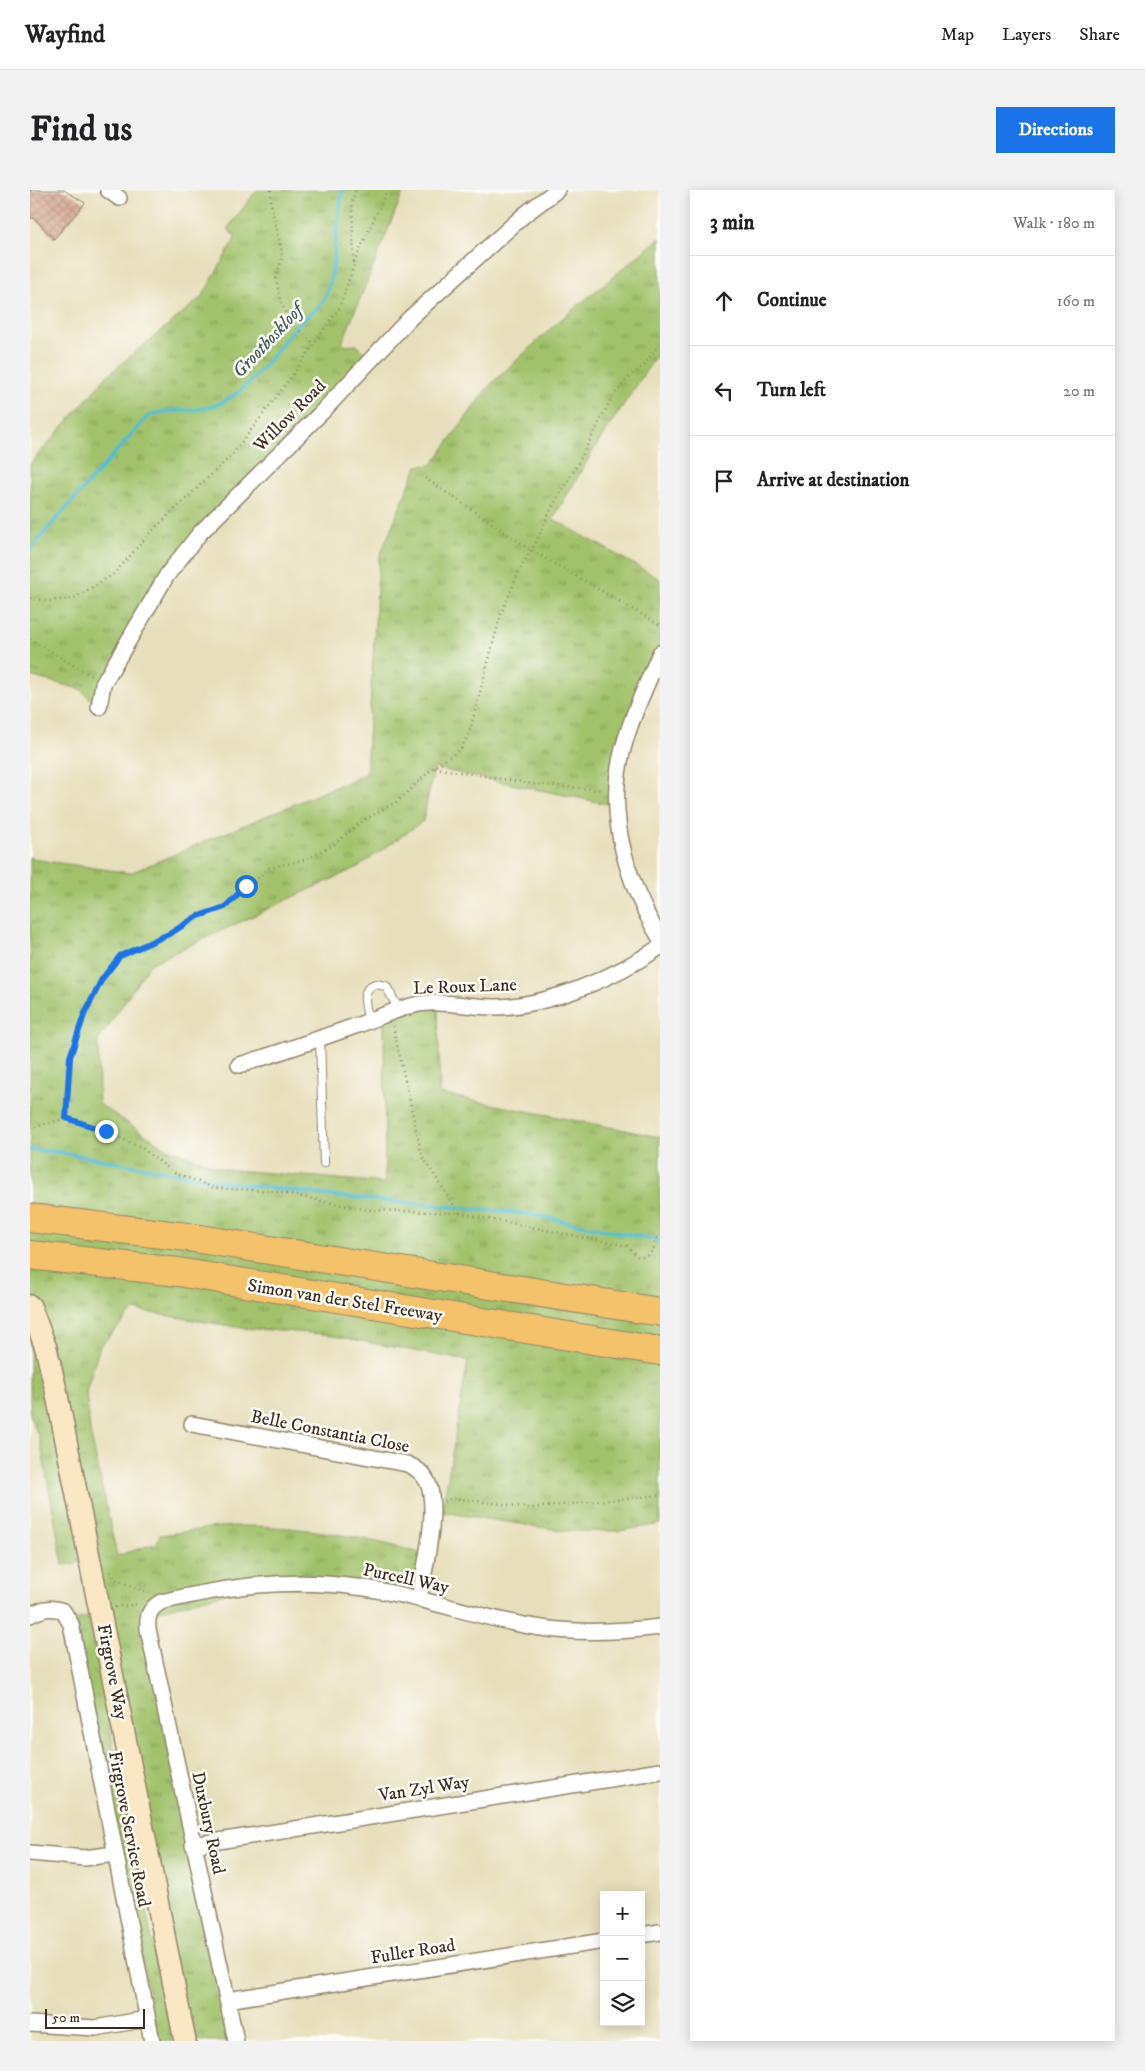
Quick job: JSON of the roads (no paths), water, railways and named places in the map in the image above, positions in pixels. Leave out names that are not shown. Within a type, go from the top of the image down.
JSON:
[{"type":"highway","points":[[30,1218],[187,1237],[660,1312]]},
{"type":"highway","name":"Simon van der Stel Freeway","points":[[30,1255],[178,1272],[660,1351]]},
{"type":"street","name":"Willow Road","points":[[98,707],[103,684],[167,575],[200,533],[322,412],[410,318],[490,245],[557,190]]},
{"type":"street","points":[[660,654],[631,724],[621,756],[617,780],[619,828],[626,861],[634,888],[660,938]]},
{"type":"street","name":"Le Roux Lane","points":[[238,1065],[413,1005],[498,1007],[531,1003],[569,992],[614,974],[660,947]]},
{"type":"street","name":"Firgrove Way","points":[[33,1312],[46,1348],[56,1390],[185,2041]]},
{"type":"street","name":"Belle Constantia Close","points":[[192,1424],[407,1464],[416,1468],[427,1480],[430,1488],[431,1506],[428,1555],[419,1599]]},
{"type":"street","name":"Purcell Way","points":[[149,1613],[153,1606],[161,1602],[231,1587],[300,1582],[360,1587],[419,1599],[498,1620],[559,1630],[615,1631],[660,1627]]},
{"type":"street","name":"Firgrove Service Road","points":[[30,1615],[42,1609],[54,1608],[63,1611],[71,1624],[114,1854],[152,2041]]},
{"type":"street","name":"Duxbury Road","points":[[149,1613],[148,1629],[236,2041]]},
{"type":"street","name":"Van Zyl Way","points":[[193,1845],[660,1771]]},
{"type":"street","points":[[30,1853],[85,1858],[114,1854]]},
{"type":"street","points":[[645,1934],[660,1932]]},
{"type":"street","name":"Fuller Road","points":[[227,2000],[600,1942]]},
{"type":"street","points":[[30,2024],[95,2028],[147,2019]]},
{"type":"lane","points":[[369,1021],[364,997],[366,991],[372,985],[381,984],[386,986],[395,1011]]},
{"type":"lane","points":[[320,1038],[324,1163]]},
{"type":"waterway","name":"Grootboskloof","points":[[30,549],[147,417],[164,412],[198,410],[225,401],[253,379],[297,325],[321,304],[330,282],[343,190]]},
{"type":"waterway","points":[[30,1150],[59,1152],[226,1182],[323,1195],[529,1214],[660,1241]]}]
